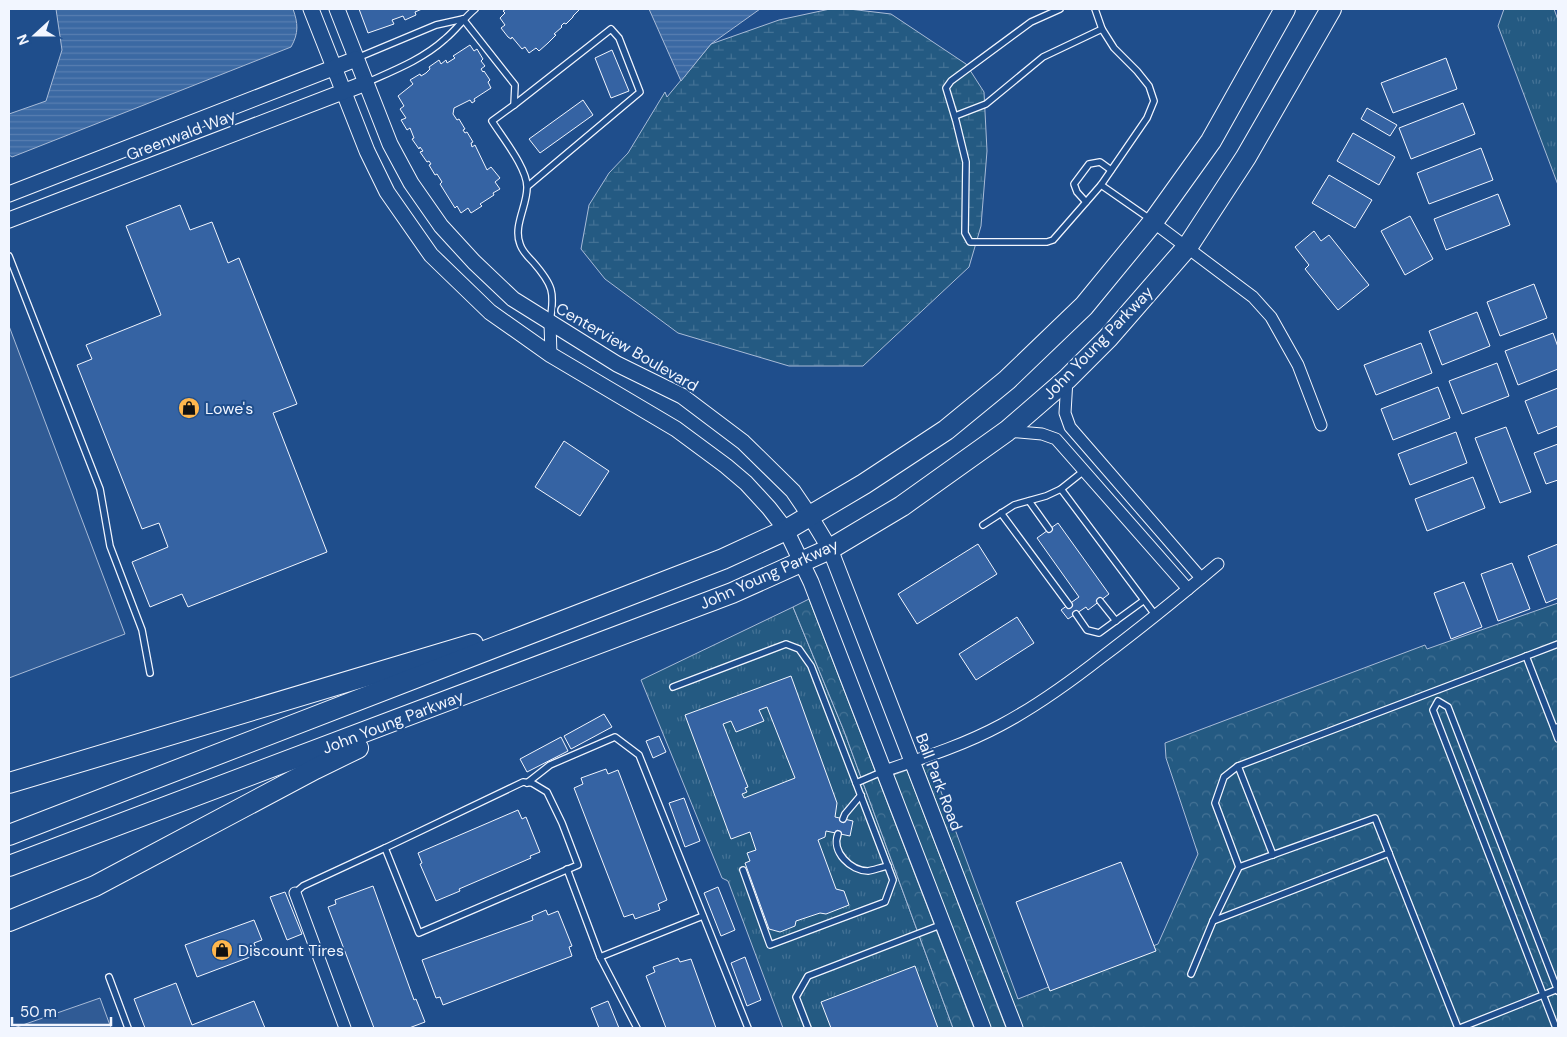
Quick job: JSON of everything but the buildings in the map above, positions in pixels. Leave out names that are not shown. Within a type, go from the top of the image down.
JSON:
[{"type":"highway","name":"John Young Parkway","points":[[9,835],[723,559],[786,530],[864,484],[946,430],[1007,380],[1084,306],[1153,222],[1211,141],[1285,9]]},
{"type":"highway","name":"John Young Parkway","points":[[9,866],[411,716],[714,600],[830,549],[902,506],[1007,431],[1067,379],[1108,338],[1188,246],[1246,157],[1331,9]]},
{"type":"highway","points":[[9,783],[607,604]]},
{"type":"highway","points":[[9,921],[95,886],[314,769],[371,742],[411,716]]},
{"type":"street","points":[[311,9],[366,151],[387,192],[431,256],[490,312],[551,355],[676,429],[726,466],[746,483],[786,530],[802,562],[982,1028]]},
{"type":"street","name":"Centerview Boulevard","points":[[337,9],[390,144],[411,183],[441,226],[474,262],[513,299],[617,364],[682,396],[743,442],[793,491],[830,549]]},
{"type":"street","name":"Greenwald Way","points":[[9,194],[356,59]]},
{"type":"street","name":"Greenwald Way","points":[[9,220],[366,82]]},
{"type":"street","points":[[1153,222],[1188,246],[1253,297],[1272,317],[1298,365],[1321,425]]},
{"type":"street","points":[[550,323],[551,355]]},
{"type":"street","points":[[1067,379],[1065,413],[1070,428],[1201,578]]},
{"type":"street","points":[[1007,431],[1042,434],[1056,439],[1188,589]]},
{"type":"street","points":[[1085,470],[1096,459]]},
{"type":"street","name":"Ball Park Road","points":[[830,549],[1015,1028]]},
{"type":"street","points":[[884,771],[976,737],[1001,725],[1039,702],[1156,616],[1218,564]]},
{"type":"street","points":[[295,893],[345,1028]]},
{"type":"lane","points":[[366,82],[406,66],[446,39],[463,19],[475,9]]},
{"type":"lane","points":[[1060,9],[1031,22],[951,81],[946,88],[966,162],[966,233],[970,242],[1047,242],[1053,240],[1101,185],[1147,118],[1154,101],[1149,86],[1114,48],[1102,29],[1095,9]]},
{"type":"lane","points":[[356,59],[436,25],[463,19]]},
{"type":"lane","points":[[463,19],[515,85],[514,105]]},
{"type":"lane","points":[[528,186],[640,92],[619,38],[611,28],[492,121],[522,168],[528,186],[518,234],[520,244],[525,253],[545,276],[551,288],[553,298],[550,323]]},
{"type":"lane","points":[[955,116],[986,104],[1043,58],[1102,29]]},
{"type":"lane","points":[[1086,202],[1077,192],[1074,184],[1089,164],[1100,162],[1111,170]]},
{"type":"lane","points":[[1101,185],[1153,222]]},
{"type":"lane","points":[[9,256],[100,489],[110,546],[142,630],[150,673]]},
{"type":"lane","points":[[983,525],[1014,505],[1046,496],[1061,489],[1085,470]]},
{"type":"lane","points":[[1061,489],[1156,616]]},
{"type":"lane","points":[[1029,501],[1049,529]]},
{"type":"lane","points":[[1001,513],[1069,605]]},
{"type":"lane","points":[[1100,601],[1116,621]]},
{"type":"lane","points":[[1076,614],[1087,630],[1099,633],[1144,601]]},
{"type":"lane","points":[[673,687],[786,644],[800,649],[810,666],[893,880],[885,902],[770,945],[743,870]]},
{"type":"lane","points":[[1239,867],[1215,803],[1224,777],[1238,766],[1558,644]]},
{"type":"lane","points":[[1526,656],[1556,728],[1558,738]]},
{"type":"lane","points":[[1191,974],[1213,921],[1239,867],[1375,818],[1459,1028],[1558,989],[1448,707],[1438,701],[1434,690]]},
{"type":"lane","points":[[1438,701],[1432,710],[1556,1028]]},
{"type":"lane","points":[[527,783],[550,765],[615,737],[639,755],[748,1028]]},
{"type":"lane","points":[[1238,766],[1273,855]]},
{"type":"lane","points":[[856,783],[884,771]]},
{"type":"lane","points":[[295,893],[302,886],[523,782],[532,783],[547,792],[562,823],[578,865],[419,932],[384,848]]},
{"type":"lane","points":[[843,819],[861,795]]},
{"type":"lane","points":[[838,834],[836,839],[840,855],[854,868],[869,871],[888,866]]},
{"type":"lane","points":[[1213,921],[1389,853]]},
{"type":"lane","points":[[567,869],[600,957],[636,1028]]},
{"type":"lane","points":[[600,957],[704,916]]},
{"type":"lane","points":[[808,1028],[796,997],[808,976],[943,924]]},
{"type":"lane","points":[[109,977],[128,1028]]},
{"type":"green space","points":[[830,9],[849,9],[891,14],[966,64],[984,92],[987,151],[981,226],[969,267],[863,366],[789,366],[678,333],[605,279],[581,249],[589,205],[609,173],[628,153],[665,92],[667,97],[711,44],[779,20]]},
{"type":"green space","points":[[1504,9],[1554,9],[1558,20],[1558,185],[1498,26]]},
{"type":"green space","points":[[809,599],[974,1028],[953,1028],[844,731],[793,607]]},
{"type":"green space","points":[[1558,603],[1558,1028],[1023,1028],[922,765],[930,762],[1018,999],[1158,944],[1198,854],[1166,758],[1165,743],[1425,645],[1427,649]]},
{"type":"green space","points":[[793,607],[844,731],[953,1028],[783,1028],[728,881],[722,878],[641,680]]},
{"type":"green space","points":[[907,770],[1006,1028],[991,1028],[893,775]]},
{"type":"shaded area","points":[[56,9],[293,9],[297,28],[291,47],[12,157],[9,155],[9,114],[46,101],[62,50]]},
{"type":"shaded area","points":[[649,9],[760,9],[711,44],[681,81]]},
{"type":"shaded area","points":[[9,326],[125,634],[9,678]]},
{"type":"shaded area","points":[[100,998],[111,1028],[14,1028]]},
{"type":"place","name":"Lowe's","points":[[189,408]]},
{"type":"place","name":"Discount Tires","points":[[222,950]]}]
